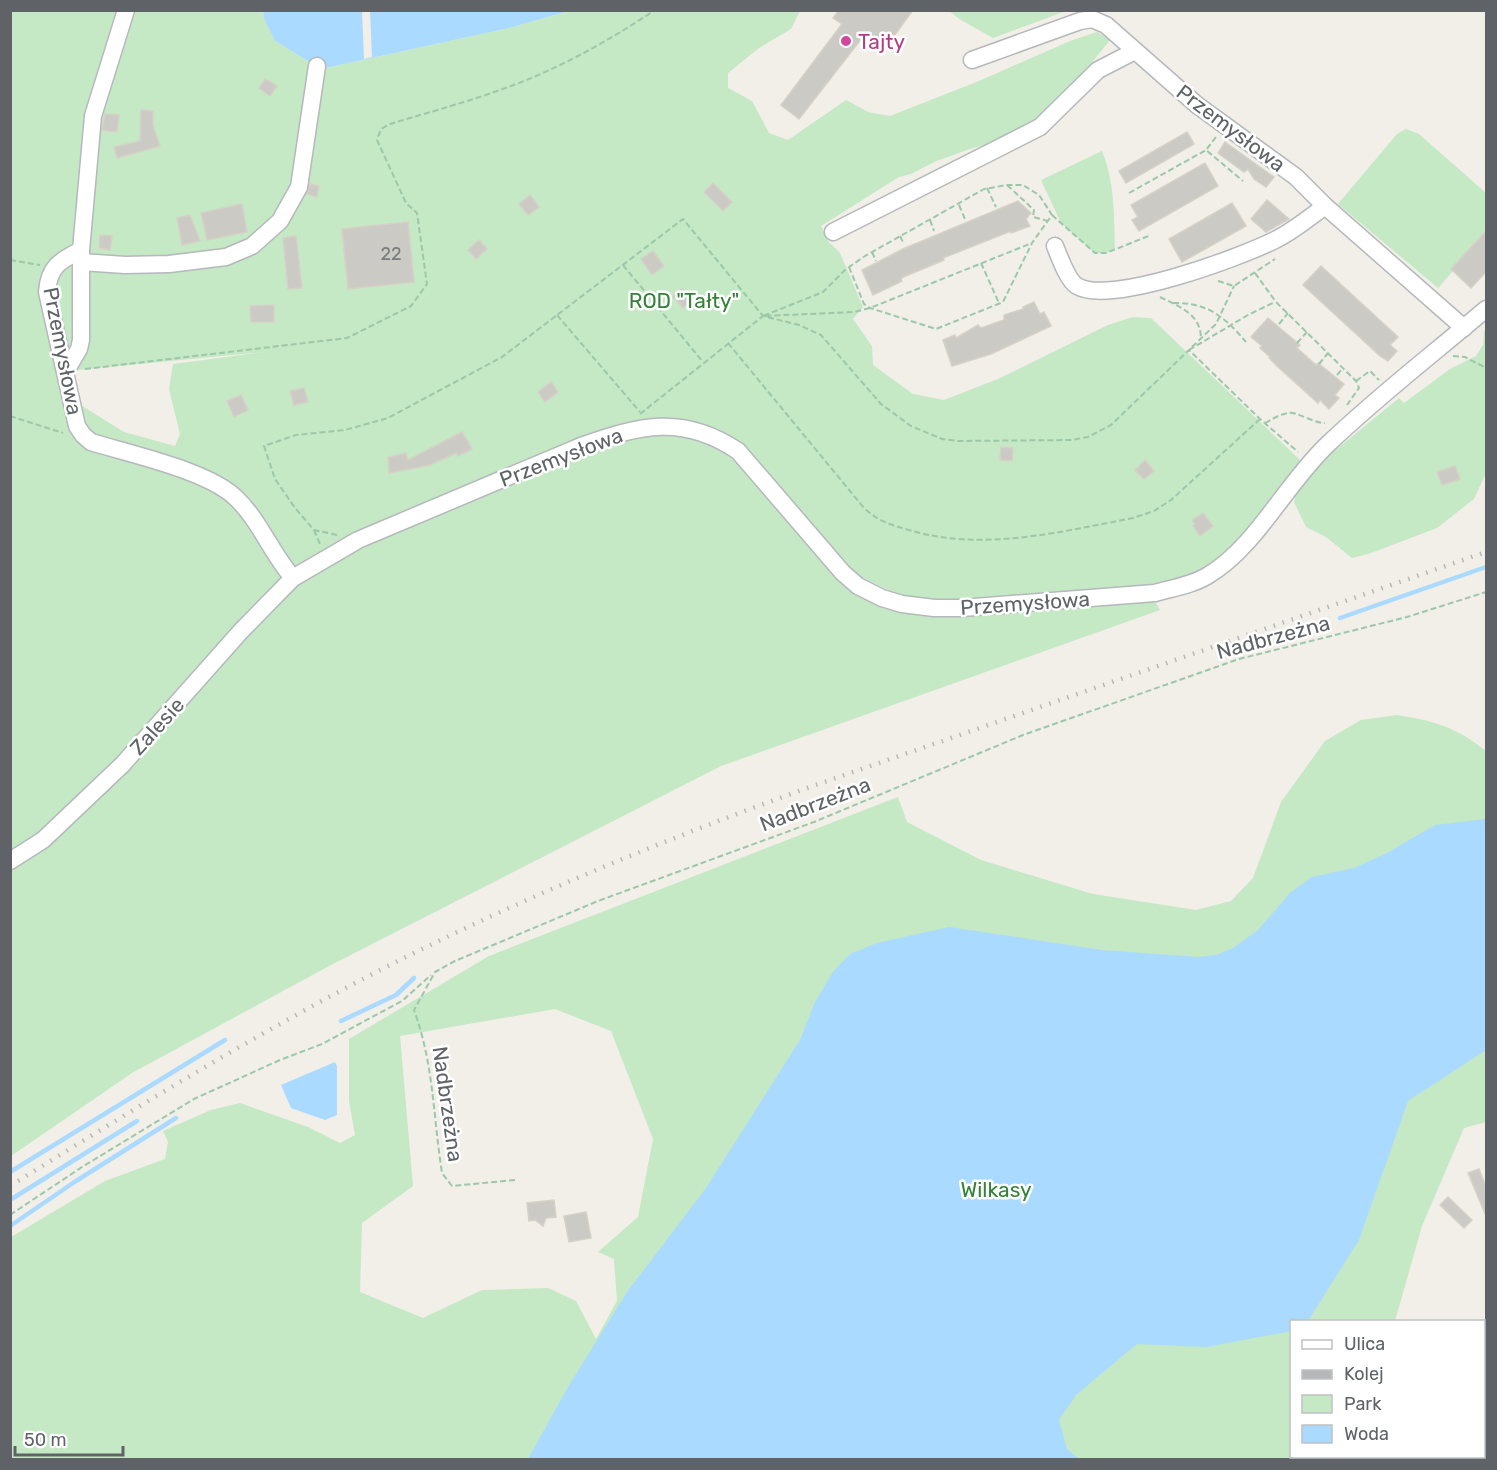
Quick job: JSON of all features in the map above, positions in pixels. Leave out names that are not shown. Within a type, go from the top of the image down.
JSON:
[{"type":"street","points":[[66,371],[81,340],[81,256],[93,116],[126,10]]},
{"type":"street","name":"Przemysłowa","points":[[972,60],[1080,21],[1092,19],[1106,26],[1197,105],[1296,177],[1325,206],[1464,328]]},
{"type":"street","points":[[833,232],[1040,127],[1098,70],[1135,51]]},
{"type":"street","points":[[81,256],[126,265],[169,264],[226,257],[252,246],[280,221],[299,187],[317,66]]},
{"type":"street","points":[[1055,246],[1072,283],[1078,288],[1100,290],[1129,288],[1199,270],[1276,239],[1325,206]]},
{"type":"street","name":"Przemysłowa","points":[[81,256],[54,267],[48,281],[48,292],[77,426],[91,442],[201,476],[229,492],[245,507],[281,565],[293,578],[358,540],[581,446],[616,434],[640,420],[709,434],[722,440],[738,451],[843,573],[858,586],[882,598],[902,604],[934,608],[962,608],[1155,593],[1187,585],[1213,572],[1247,543],[1310,461],[1369,406],[1486,309]]},
{"type":"street","name":"Zalesie","points":[[10,861],[44,840],[122,765],[241,631],[293,578]]},
{"type":"path","points":[[66,371],[347,338],[411,306],[427,284],[417,213],[406,202],[377,140],[381,129],[390,124],[501,90],[570,60],[625,30],[655,10]]},
{"type":"path","points":[[1129,193],[1206,150],[1226,126]]},
{"type":"path","points":[[1206,150],[1243,181]]},
{"type":"path","points":[[1007,185],[1034,210],[1033,217]]},
{"type":"path","points":[[557,315],[640,420],[703,363],[764,316],[823,292],[849,267],[872,252],[987,188],[1023,185],[1039,195],[1052,215],[1095,253],[1106,253],[1151,235]]},
{"type":"path","points":[[987,188],[996,207]]},
{"type":"path","points":[[958,204],[965,219]]},
{"type":"path","points":[[849,267],[864,304],[870,308],[936,329],[1003,302],[1032,243],[1052,215]]},
{"type":"path","points":[[1028,216],[1048,221]]},
{"type":"path","points":[[358,540],[314,530],[275,479],[264,446],[296,435],[345,430],[388,418],[502,357],[682,219],[764,316],[799,325],[821,335],[881,404],[894,415],[929,435],[958,441],[1071,440],[1088,437],[1111,425],[1216,324],[1234,286]]},
{"type":"path","points":[[930,220],[934,231]]},
{"type":"path","points":[[900,236],[904,244]]},
{"type":"path","points":[[764,316],[854,312],[870,308],[1032,243]]},
{"type":"path","points":[[872,252],[876,261]]},
{"type":"path","points":[[10,260],[54,267]]},
{"type":"path","points":[[981,263],[999,303]]},
{"type":"path","points":[[623,265],[703,363]]},
{"type":"path","points":[[1255,273],[1276,302],[1356,381],[1359,388],[1346,405]]},
{"type":"path","points":[[1154,294],[1196,318],[1201,331],[1201,339]]},
{"type":"path","points":[[1189,350],[1248,315],[1276,302]]},
{"type":"path","points":[[1173,303],[1195,305],[1220,315],[1246,342]]},
{"type":"path","points":[[1279,324],[1288,314]]},
{"type":"path","points":[[1297,343],[1307,332]]},
{"type":"path","points":[[728,343],[864,508],[881,522],[932,537],[968,541],[996,540],[1132,519],[1154,511],[1186,488],[1260,419]]},
{"type":"path","points":[[1189,350],[1260,419],[1310,461]]},
{"type":"path","points":[[1319,364],[1328,353]]},
{"type":"path","points":[[1337,375],[1343,368]]},
{"type":"path","points":[[1356,381],[1370,371]]},
{"type":"path","points":[[1265,423],[1287,413],[1296,414],[1314,423],[1329,424]]},
{"type":"path","points":[[10,416],[91,442]]},
{"type":"path","name":"Nadbrzeżna","points":[[515,1180],[452,1186],[442,1173],[431,1072],[424,1037],[414,1010],[435,972],[455,961],[598,901],[814,822],[1023,735],[1239,659],[1407,617],[1486,592]]},
{"type":"path","points":[[10,1215],[104,1153],[194,1099],[280,1060],[322,1044],[402,1001],[435,972]]},
{"type":"green space","name":"ROD \"Tałty\"","points":[[11,11],[263,11],[264,19],[275,41],[321,69],[509,28],[569,11],[800,11],[791,29],[759,48],[728,73],[728,88],[752,101],[769,133],[788,140],[846,100],[868,112],[890,116],[979,81],[1070,41],[1097,32],[1110,40],[1072,87],[1027,128],[899,177],[821,226],[828,241],[840,253],[863,307],[853,319],[872,346],[873,365],[913,394],[944,400],[998,379],[1108,325],[1133,317],[1151,318],[1301,461],[1264,514],[1232,552],[1204,572],[1148,590],[1160,610],[721,766],[331,965],[132,1073],[11,1156]],"holes":[[[264,352],[173,364],[169,389],[180,434],[175,446],[124,432],[74,401],[81,425],[88,436],[122,451],[91,442],[83,436],[76,423],[67,371]],[[671,418],[692,423],[639,429],[587,444],[629,424]],[[697,423],[731,438],[784,493],[827,549],[851,572],[903,597],[951,603],[1015,597],[1092,595],[946,608],[902,604],[865,595],[843,573],[738,451]]]},
{"type":"green space","points":[[949,11],[1066,11],[993,38]]},
{"type":"green space","points":[[1406,129],[1419,134],[1486,193],[1486,231],[1451,269],[1453,271],[1438,288],[1338,204],[1397,134]]},
{"type":"green space","points":[[1102,151],[1112,187],[1115,249],[1106,253],[1095,253],[1061,223],[1041,180]]},
{"type":"green space","points":[[1486,329],[1486,473],[1474,499],[1437,528],[1352,558],[1326,537],[1306,527],[1294,502],[1297,488],[1314,468],[1399,398],[1404,403],[1450,369],[1476,356],[1483,345]]},
{"type":"green space","name":"Wilkasy","points":[[1397,715],[1445,726],[1465,736],[1486,751],[1486,1122],[1464,1128],[1422,1226],[1395,1320],[1290,1320],[1290,1458],[1374,1459],[11,1460],[11,1237],[105,1181],[165,1159],[168,1142],[163,1131],[211,1110],[240,1103],[308,1127],[340,1143],[355,1135],[349,1101],[349,1039],[489,956],[898,797],[907,822],[981,860],[1093,894],[1196,910],[1231,901],[1253,878],[1281,802],[1325,741],[1361,720]],"holes":[[[555,1009],[611,1031],[653,1139],[638,1217],[598,1252],[614,1259],[617,1301],[596,1339],[576,1301],[548,1288],[482,1290],[423,1318],[360,1292],[362,1223],[413,1186],[400,1036]]]},
{"type":"water","points":[[263,11],[569,11],[509,28],[321,69],[275,41],[264,19]]},
{"type":"water","name":"Wilkasy","points":[[1486,819],[1486,1050],[1408,1101],[1359,1240],[1309,1320],[1290,1320],[1290,1331],[1207,1347],[1137,1344],[1076,1395],[1059,1420],[1067,1449],[1079,1459],[528,1459],[568,1387],[627,1292],[706,1188],[800,1040],[815,1002],[833,972],[850,954],[877,943],[949,927],[1102,950],[1198,957],[1216,955],[1233,948],[1258,930],[1290,893],[1312,877],[1354,868],[1387,853],[1435,825]]},
{"type":"water","points":[[335,1062],[337,1066],[337,1115],[325,1120],[291,1108],[281,1085]]},
{"type":"pier","points":[[362,11],[370,11],[372,57],[364,59]]},
{"type":"building","points":[[839,10],[913,10],[881,54],[862,38],[799,119],[781,105],[842,24],[833,18]]},
{"type":"building","points":[[265,79],[277,86],[270,96],[259,88]]},
{"type":"building","points":[[141,110],[153,111],[153,126],[160,146],[117,158],[114,147],[140,141]]},
{"type":"building","points":[[105,114],[119,115],[117,132],[102,130]]},
{"type":"building","points":[[1187,132],[1194,144],[1126,183],[1119,171]]},
{"type":"building","points":[[1225,142],[1274,177],[1266,187],[1254,179],[1248,169],[1244,172],[1218,153]]},
{"type":"building","points":[[1205,163],[1218,186],[1139,231],[1132,220],[1138,217],[1131,205]]},
{"type":"building","points":[[713,183],[732,202],[723,211],[704,192]]},
{"type":"building","points":[[310,184],[319,186],[317,197],[307,194]]},
{"type":"building","points":[[530,195],[539,207],[528,215],[519,204]]},
{"type":"building","points":[[1267,200],[1289,219],[1266,232],[1251,219]]},
{"type":"building","points":[[1018,201],[1031,213],[1026,219],[1030,226],[1011,233],[1011,231],[943,258],[944,260],[901,278],[902,281],[873,295],[862,270],[903,249]]},
{"type":"building","points":[[1232,203],[1246,226],[1182,262],[1169,239]]},
{"type":"building","points":[[242,204],[247,232],[207,240],[201,213]]},
{"type":"building","points":[[190,215],[200,241],[182,245],[177,218]]},
{"type":"building","points":[[408,222],[414,282],[348,289],[342,229]]},
{"type":"building","points":[[1486,231],[1486,272],[1471,288],[1451,269]]},
{"type":"building","points":[[100,235],[112,236],[110,250],[99,248]]},
{"type":"building","points":[[296,236],[302,288],[288,289],[283,238]]},
{"type":"building","points":[[479,240],[487,249],[476,259],[468,250]]},
{"type":"building","points":[[653,251],[664,266],[652,275],[641,259]]},
{"type":"building","points":[[1321,266],[1398,337],[1390,345],[1397,351],[1388,361],[1303,285]]},
{"type":"building","points":[[682,289],[692,301],[683,308],[673,296]]},
{"type":"building","points":[[1034,302],[1040,314],[1044,312],[1051,326],[991,354],[952,366],[943,340],[955,335],[956,338],[978,325],[981,328],[1004,320],[1004,315],[1023,309]]},
{"type":"building","points":[[274,305],[274,322],[251,322],[250,306]]},
{"type":"building","points":[[1268,318],[1300,345],[1297,348],[1316,365],[1318,363],[1344,384],[1335,395],[1339,398],[1329,409],[1320,400],[1318,403],[1278,367],[1260,348],[1262,346],[1251,337]]},
{"type":"building","points":[[551,382],[558,392],[545,402],[538,392]]},
{"type":"building","points":[[304,388],[308,402],[294,405],[290,391]]},
{"type":"building","points":[[241,395],[248,410],[234,417],[227,401]]},
{"type":"building","points":[[462,432],[472,449],[458,456],[456,453],[430,465],[389,473],[388,457],[406,453],[408,460]]},
{"type":"building","points":[[1001,447],[1013,448],[1012,461],[1000,460]]},
{"type":"building","points":[[1145,460],[1154,471],[1144,479],[1135,470]]},
{"type":"building","points":[[1455,466],[1460,479],[1442,485],[1437,472]]},
{"type":"building","points":[[1203,513],[1213,526],[1200,536],[1192,520]]},
{"type":"building","points":[[1479,1169],[1486,1187],[1486,1216],[1468,1173]]},
{"type":"building","points":[[1448,1197],[1472,1220],[1464,1228],[1440,1205]]},
{"type":"building","points":[[554,1200],[556,1217],[546,1218],[543,1226],[535,1220],[529,1221],[527,1203]]},
{"type":"building","points":[[586,1212],[591,1238],[569,1242],[564,1216]]},
{"type":"waterway","points":[[1340,618],[1486,567]]},
{"type":"waterway","points":[[341,1021],[396,995],[414,978]]},
{"type":"waterway","points":[[10,1172],[225,1040]]},
{"type":"waterway","points":[[10,1226],[176,1118]]},
{"type":"waterway","points":[[10,1200],[137,1121]]},
{"type":"railway","points":[[10,1186],[259,1036],[360,980],[461,930],[559,886],[658,844],[810,787],[1486,552]]},
{"type":"place","name":"Tajty","points":[[846,41]]}]
